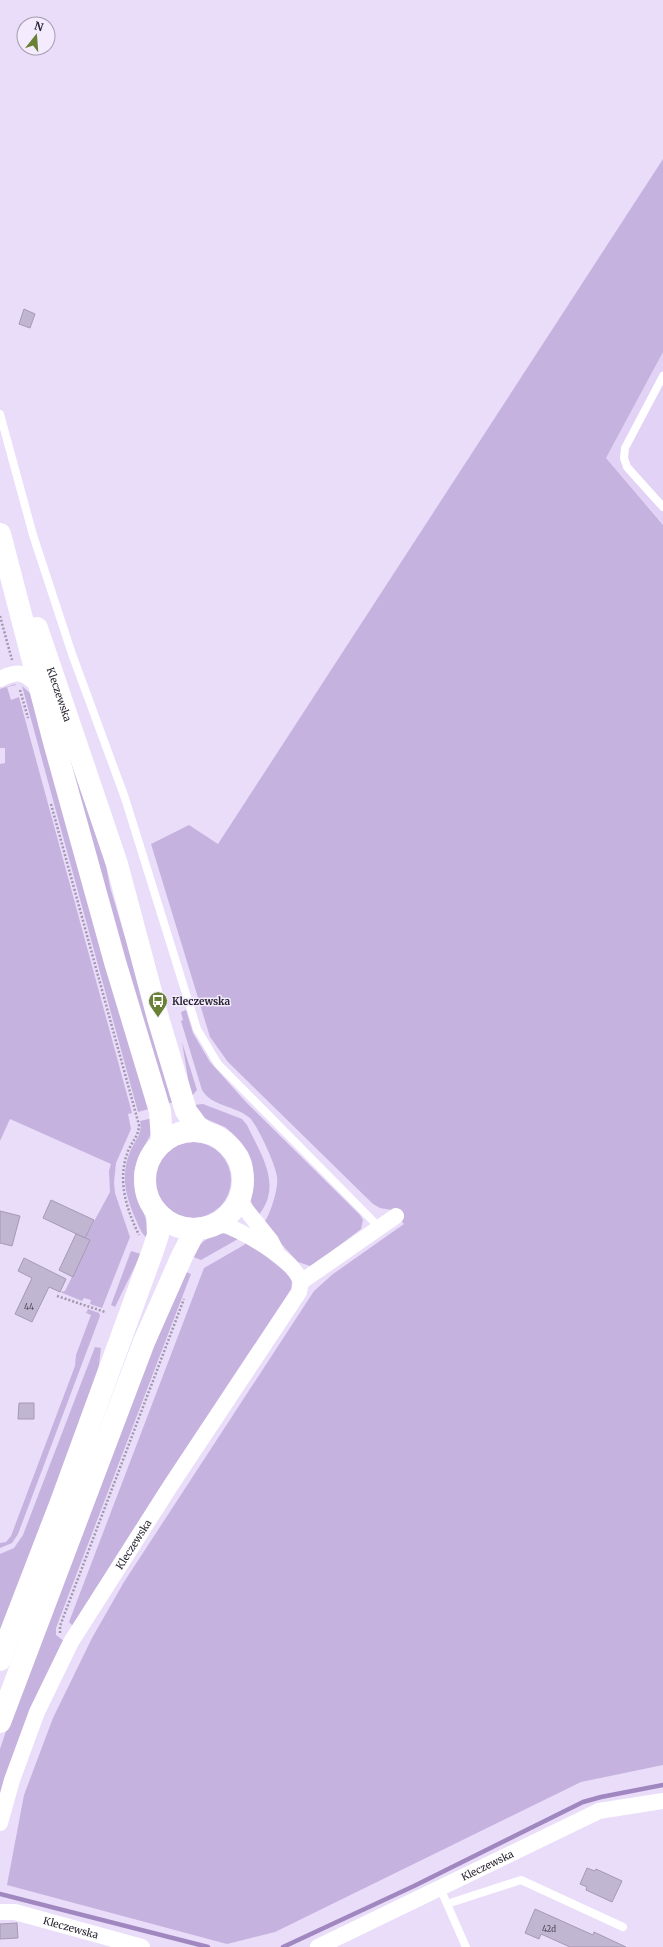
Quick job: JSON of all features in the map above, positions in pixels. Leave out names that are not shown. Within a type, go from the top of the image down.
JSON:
[{"type":"main road","name":"Kleczewska","points":[[2,543],[38,686],[115,962],[160,1111],[162,1142]]},
{"type":"main road","name":"Kleczewska","points":[[2,543],[36,625],[117,864],[158,1018],[186,1111],[194,1123],[205,1132]]},
{"type":"main road","points":[[183,1132],[205,1132],[222,1140],[229,1146],[238,1158],[243,1173],[243,1187],[239,1201],[230,1213],[219,1222],[196,1230],[175,1226],[157,1213],[150,1202],[146,1190],[145,1177],[150,1158],[162,1142],[172,1136],[183,1132]]},
{"type":"main road","points":[[0,1660],[61,1502],[155,1246],[158,1235],[157,1213]]},
{"type":"main road","points":[[0,1722],[144,1342],[182,1256],[196,1230]]},
{"type":"street","name":"Kleczewska","points":[[26,642],[22,662],[15,672],[23,674],[38,686]]},
{"type":"street","points":[[0,678],[15,672]]},
{"type":"street","points":[[239,1201],[271,1241],[279,1256]]},
{"type":"street","points":[[219,1222],[246,1234],[279,1256],[295,1272],[301,1282],[396,1216]]},
{"type":"street","name":"Kleczewska","points":[[0,1823],[12,1780],[37,1712],[71,1642],[171,1485],[299,1292],[301,1282]]},
{"type":"street","name":"Kleczewska","points":[[318,1947],[599,1811],[663,1801]]},
{"type":"street","name":"Kleczewska","points":[[0,1912],[15,1912],[142,1947]]},
{"type":"lane","points":[[663,376],[624,448],[624,458],[627,467],[663,507]]},
{"type":"lane","points":[[0,414],[33,535],[72,654],[125,798],[197,1029],[218,1064],[379,1227]]},
{"type":"lane","points":[[447,1904],[521,1880],[623,1927]]},
{"type":"lane","points":[[440,1888],[466,1947]]},
{"type":"path","points":[[0,616],[30,726]]},
{"type":"path","points":[[50,802],[139,1125],[138,1134],[129,1150],[123,1171],[124,1195],[139,1234],[145,1242],[155,1246]]},
{"type":"path","points":[[71,1642],[60,1632],[60,1626],[187,1292]]},
{"type":"path","points":[[57,1296],[105,1312]]},
{"type":"shaded area","points":[[663,159],[663,352],[606,458],[663,525],[663,1765],[581,1782],[275,1932],[227,1944],[7,1885],[24,1795],[53,1718],[92,1638],[124,1582],[314,1291],[333,1274],[404,1224],[392,1210],[380,1208],[373,1204],[228,1062],[210,1037],[151,844],[189,825],[218,844]]},
{"type":"shaded area","points":[[663,352],[663,524],[606,458]]},
{"type":"shaded area","points":[[29,626],[104,854],[110,887],[174,1102],[166,1104],[124,970]]},
{"type":"shaded area","points":[[15,684],[16,685],[7,687],[11,700],[19,697],[132,1113],[128,1114],[131,1129],[116,1163],[114,1182],[115,1193],[130,1237],[102,1308],[90,1304],[91,1300],[84,1298],[82,1301],[60,1292],[65,1291],[90,1240],[85,1238],[110,1192],[109,1171],[111,1164],[10,1119],[0,1141],[0,764],[5,763],[5,748],[0,748],[0,689]]},
{"type":"shaded area","points":[[22,686],[32,695],[149,1109],[138,1112]]},
{"type":"shaded area","points":[[186,1010],[193,1033],[210,1062],[245,1101],[360,1215],[363,1220],[361,1229],[315,1264],[310,1266],[298,1262],[263,1224],[271,1208],[277,1187],[276,1171],[262,1137],[250,1118],[238,1111],[217,1103],[202,1090],[181,1021],[183,1020],[181,1012]]},
{"type":"shaded area","points":[[182,1042],[197,1090],[191,1097]]},
{"type":"shaded area","points":[[203,1104],[242,1119],[247,1125],[258,1148],[267,1171],[269,1194],[265,1205],[257,1217],[251,1201],[253,1172],[252,1162],[248,1152],[225,1127],[204,1118],[194,1105]]},
{"type":"shaded area","points":[[153,1118],[152,1132],[139,1156],[134,1172],[135,1189],[148,1225],[147,1238],[140,1230],[129,1203],[125,1170],[130,1152],[140,1130],[140,1121]]},
{"type":"shaded area","points":[[193,1142],[208,1145],[220,1153],[228,1165],[231,1180],[228,1195],[220,1207],[208,1215],[193,1218],[178,1215],[166,1207],[158,1195],[155,1180],[158,1165],[166,1153],[178,1145]]},
{"type":"shaded area","points":[[226,1233],[238,1239],[201,1260],[191,1256],[198,1246],[206,1240]]},
{"type":"shaded area","points":[[247,1241],[288,1274],[292,1281],[291,1291],[73,1626],[69,1622],[204,1268],[244,1245]]},
{"type":"shaded area","points":[[131,1251],[141,1254],[115,1307],[111,1305]]},
{"type":"shaded area","points":[[184,1271],[191,1274],[56,1628],[56,1635],[64,1641],[0,1798],[0,1749],[15,1704],[142,1369]]},
{"type":"shaded area","points":[[88,1309],[99,1313],[100,1316],[18,1534],[12,1543],[0,1548],[0,1543],[6,1542],[11,1536],[75,1366],[76,1355],[91,1315],[86,1313]]},
{"type":"shaded area","points":[[95,1347],[101,1348],[98,1373],[0,1637],[0,1554],[14,1548],[23,1535]]},
{"type":"building","points":[[24,309],[35,314],[30,328],[19,324]]},
{"type":"building","points":[[51,1200],[94,1220],[85,1238],[43,1218]]},
{"type":"building","points":[[0,1211],[20,1216],[12,1246],[0,1243]]},
{"type":"building","points":[[76,1234],[90,1240],[73,1277],[59,1270]]},
{"type":"building","points":[[24,1258],[66,1279],[60,1292],[49,1287],[32,1322],[15,1314],[32,1278],[18,1271]]},
{"type":"building","points":[[19,1403],[34,1403],[34,1419],[18,1419]]},
{"type":"building","points":[[587,1868],[595,1871],[596,1869],[622,1881],[612,1902],[586,1890],[587,1887],[580,1884]]},
{"type":"building","points":[[535,1909],[593,1935],[594,1932],[626,1947],[570,1947],[541,1934],[539,1939],[525,1933]]},
{"type":"building","points":[[17,1923],[18,1938],[0,1939],[0,1924]]},
{"type":"waterway","points":[[283,1947],[414,1886],[583,1802],[663,1785]]},
{"type":"waterway","points":[[0,1894],[208,1947]]},
{"type":"place","name":"Kleczewska","points":[[158,1018]]}]
